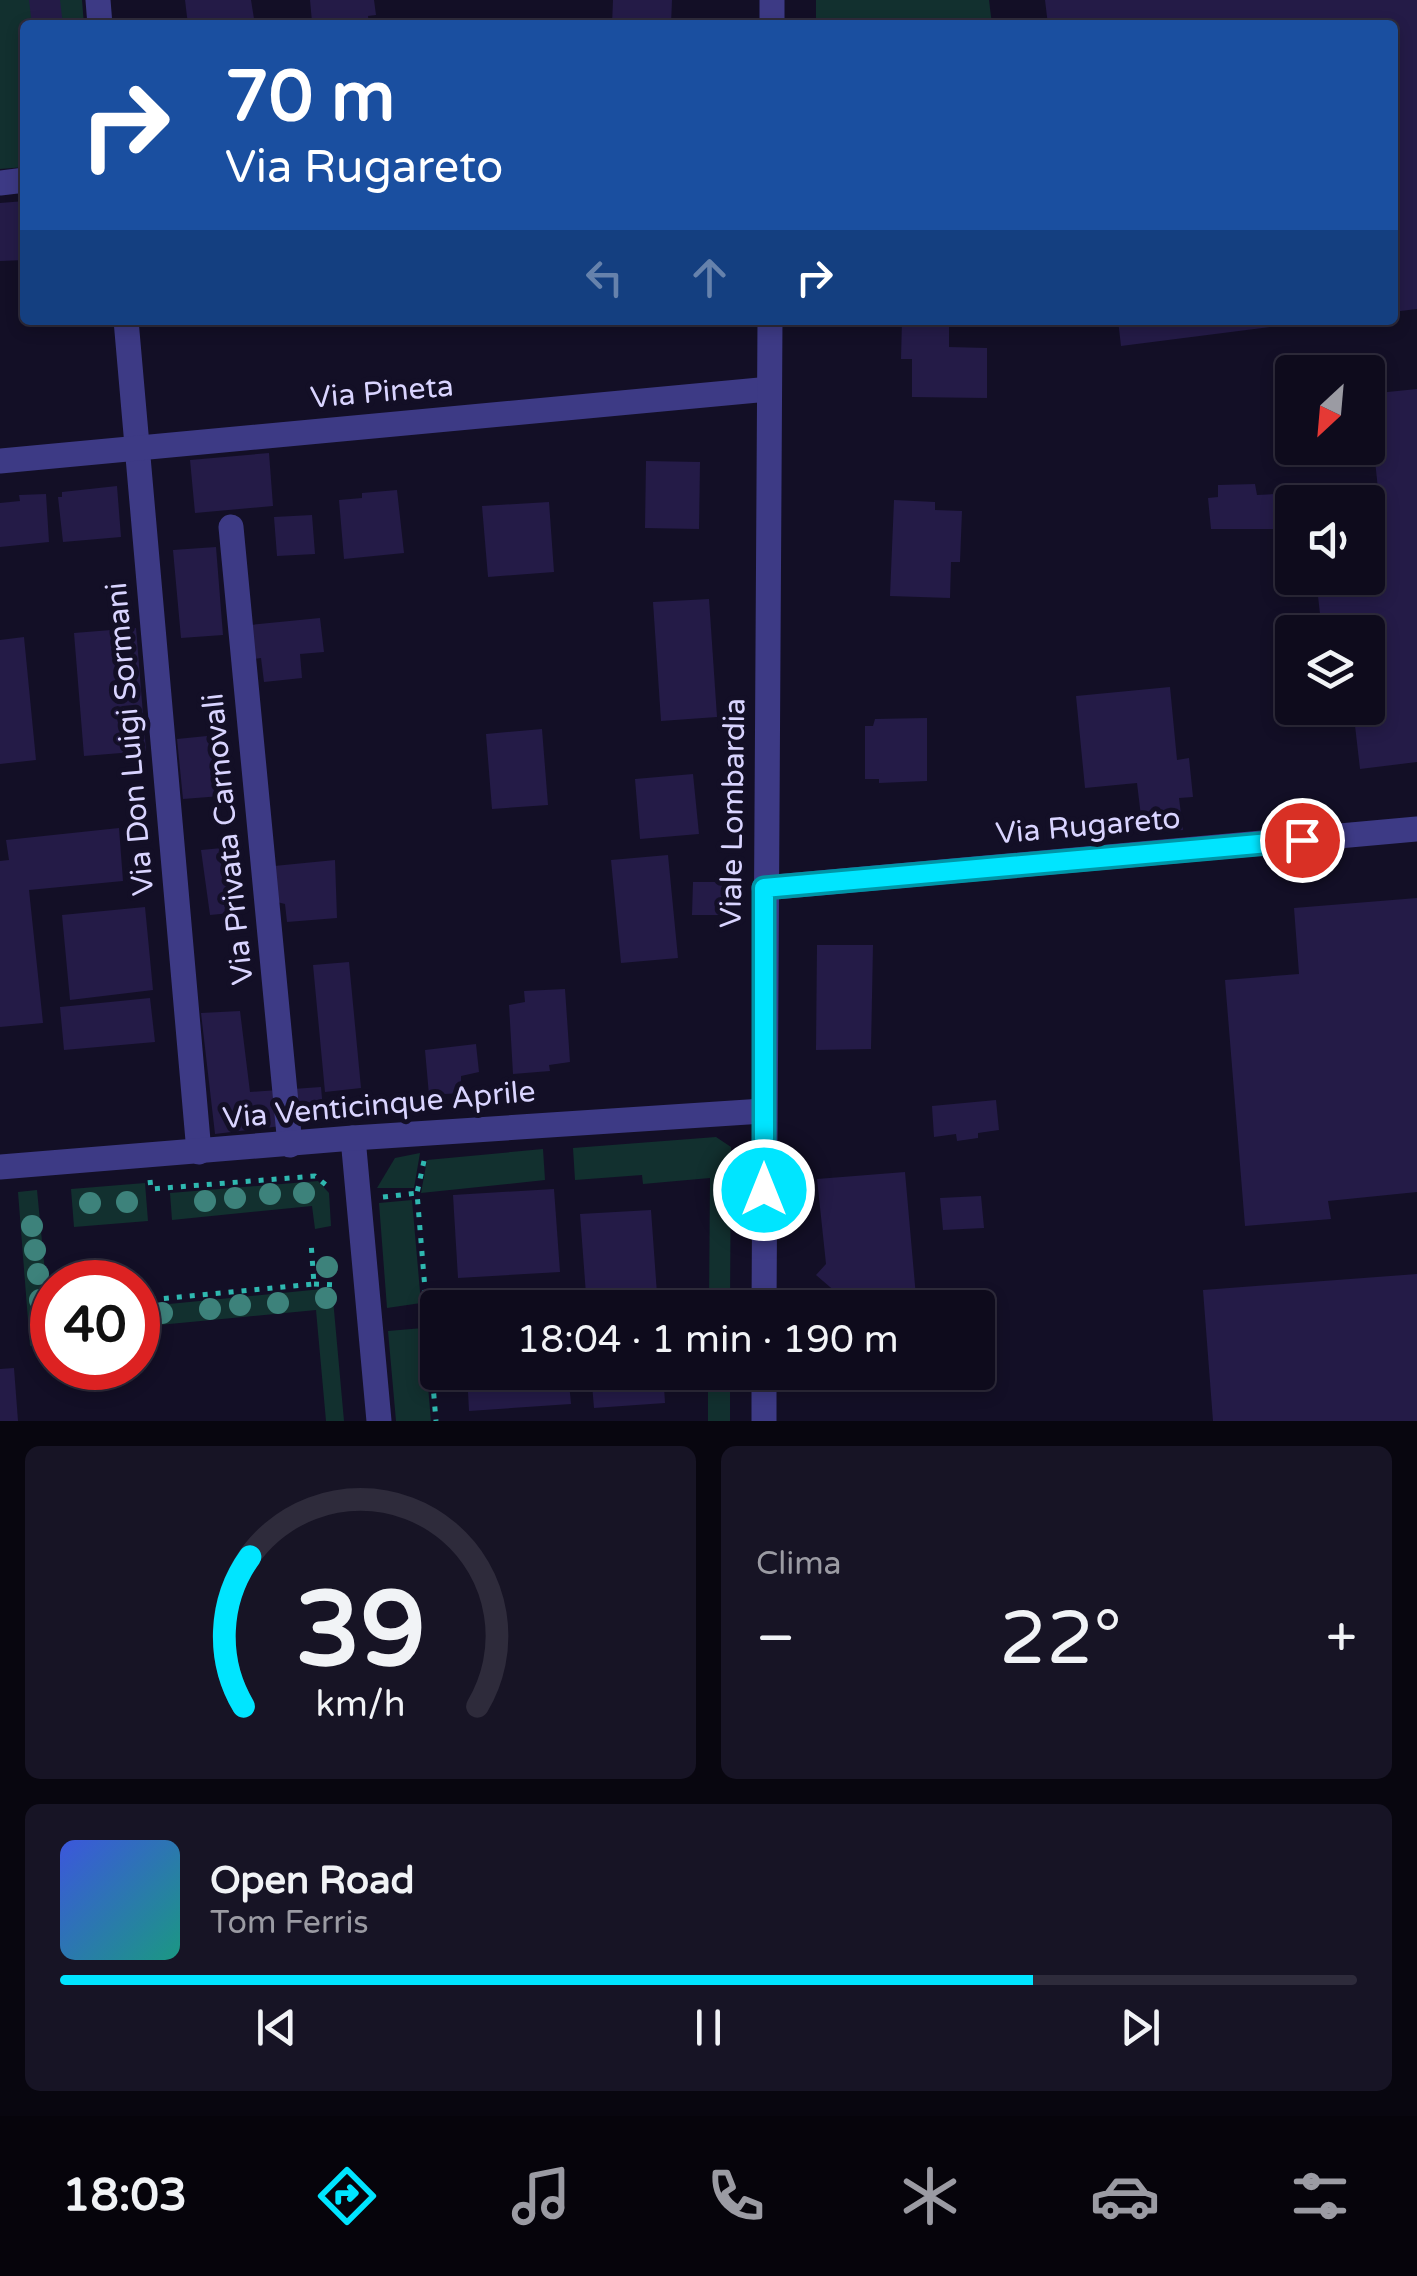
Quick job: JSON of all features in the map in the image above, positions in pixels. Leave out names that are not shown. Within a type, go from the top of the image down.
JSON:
[{"type":"street","name":"Via Don Luigi Sormani","points":[[126,325],[200,1152]]},
{"type":"street","name":"Viale Lombardia","points":[[764,1290],[770,325]]},
{"type":"street","name":"Via Pineta","points":[[0,461],[770,389]]},
{"type":"street","name":"Via Privata Carnovali","points":[[230,527],[290,1144]]},
{"type":"street","name":"Via Rugareto","points":[[764,888],[1417,829]]},
{"type":"street","name":"Via Venticinque Aprile","points":[[0,1167],[148,1167],[200,1152],[352,1138],[763,1112]]},
{"type":"street","points":[[352,1138],[378,1421]]},
{"type":"street","points":[[764,1390],[764,1421]]},
{"type":"path","points":[[425,1156],[417,1193],[436,1421]]},
{"type":"path","points":[[331,1175],[338,1188]]},
{"type":"path","points":[[151,1189],[315,1176],[331,1189],[334,1200]]},
{"type":"path","points":[[310,1242],[314,1284]]},
{"type":"path","points":[[160,1298],[339,1285],[338,1270]]},
{"type":"green space","points":[[0,0],[82,0],[84,20],[20,20],[20,167],[0,169]]},
{"type":"green space","points":[[816,0],[989,0],[991,20],[816,20]]},
{"type":"green space","points":[[716,1137],[731,1147],[730,1290],[709,1290],[710,1178],[643,1184],[642,1175],[575,1180],[573,1148]]},
{"type":"green space","points":[[543,1149],[545,1180],[421,1193],[427,1160]]},
{"type":"green space","points":[[420,1153],[414,1188],[377,1188],[395,1158]]},
{"type":"green space","points":[[318,1181],[329,1193],[331,1226],[315,1229],[312,1206],[172,1220],[170,1193]]},
{"type":"green space","points":[[145,1183],[148,1221],[74,1227],[71,1189]]},
{"type":"green space","points":[[37,1190],[44,1260],[30,1260],[30,1346],[18,1192]]},
{"type":"green space","points":[[412,1200],[420,1303],[387,1308],[379,1203]]},
{"type":"green space","points":[[332,1288],[344,1421],[326,1421],[316,1310],[160,1325],[160,1305]]},
{"type":"green space","points":[[420,1328],[420,1390],[428,1390],[431,1421],[396,1421],[388,1331]]},
{"type":"green space","points":[[708,1390],[730,1390],[730,1421],[708,1421]]},
{"type":"building","points":[[29,0],[60,0],[62,20],[31,20]]},
{"type":"building","points":[[185,0],[251,0],[254,20],[187,20]]},
{"type":"building","points":[[310,0],[374,0],[376,15],[368,16],[368,20],[312,20]]},
{"type":"building","points":[[613,0],[672,0],[671,20],[612,20]]},
{"type":"building","points":[[1045,0],[1417,0],[1417,309],[1398,311],[1398,20],[1047,20]]},
{"type":"building","points":[[20,201],[20,260],[0,261],[0,203]]},
{"type":"building","points":[[902,325],[949,325],[949,347],[987,348],[987,398],[912,397],[912,359],[901,359]]},
{"type":"building","points":[[1119,325],[1286,325],[1121,346]]},
{"type":"building","points":[[1417,389],[1417,762],[1360,769],[1355,725],[1385,725],[1385,615],[1320,615],[1318,595],[1385,595],[1385,485],[1378,485],[1375,465],[1385,465],[1385,392]]},
{"type":"building","points":[[269,453],[273,506],[195,513],[190,460]]},
{"type":"building","points":[[646,461],[700,462],[699,529],[645,528]]},
{"type":"building","points":[[1255,484],[1257,495],[1275,494],[1275,529],[1211,529],[1208,498],[1218,497],[1218,485]]},
{"type":"building","points":[[117,486],[121,537],[63,542],[58,497],[62,497],[62,492]]},
{"type":"building","points":[[397,490],[404,553],[344,559],[339,500]]},
{"type":"building","points":[[46,494],[49,542],[0,547],[0,503],[20,501],[19,495]]},
{"type":"building","points":[[894,500],[935,502],[935,510],[962,511],[960,562],[951,562],[950,598],[890,596]]},
{"type":"building","points":[[549,502],[554,572],[488,577],[482,506]]},
{"type":"building","points":[[312,515],[315,554],[277,556],[274,517]]},
{"type":"building","points":[[216,547],[223,635],[181,638],[173,550]]},
{"type":"building","points":[[709,599],[717,717],[661,721],[653,602]]},
{"type":"building","points":[[320,618],[324,652],[300,654],[302,678],[264,682],[261,658],[253,659],[250,625]]},
{"type":"building","points":[[136,628],[146,751],[84,756],[74,633]]},
{"type":"building","points":[[24,637],[36,760],[0,764],[0,640]]},
{"type":"building","points":[[1170,687],[1177,760],[1189,758],[1193,797],[1179,798],[1183,830],[1143,833],[1137,783],[1085,788],[1076,696]]},
{"type":"building","points":[[927,718],[927,781],[879,783],[879,779],[865,779],[865,726],[873,726],[875,719]]},
{"type":"building","points":[[542,729],[548,805],[492,809],[486,734]]},
{"type":"building","points":[[227,734],[234,795],[183,799],[177,739]]},
{"type":"building","points":[[693,774],[699,834],[640,839],[635,779]]},
{"type":"building","points":[[119,828],[123,881],[29,890],[43,1023],[0,1027],[0,861],[9,860],[6,840]]},
{"type":"building","points":[[233,847],[241,912],[210,915],[201,850]]},
{"type":"building","points":[[668,855],[678,958],[621,963],[611,860]]},
{"type":"building","points":[[335,860],[337,918],[287,922],[285,904],[277,902],[274,866]]},
{"type":"building","points":[[693,882],[724,882],[724,915],[692,915]]},
{"type":"building","points":[[1417,898],[1417,1192],[1328,1201],[1331,1219],[1245,1226],[1225,980],[1299,974],[1294,908]]},
{"type":"building","points":[[145,907],[153,990],[70,1000],[62,915]]},
{"type":"building","points":[[817,945],[873,945],[871,1049],[816,1050]]},
{"type":"building","points":[[349,962],[361,1088],[325,1092],[313,965]]},
{"type":"building","points":[[565,989],[570,1062],[549,1065],[550,1071],[513,1074],[509,1005],[525,1002],[524,991]]},
{"type":"building","points":[[150,998],[155,1042],[64,1050],[60,1007]]},
{"type":"building","points":[[240,1011],[250,1092],[321,1087],[324,1121],[215,1134],[201,1013]]},
{"type":"building","points":[[476,1044],[479,1072],[461,1076],[461,1093],[429,1095],[425,1050]]},
{"type":"building","points":[[996,1100],[999,1130],[957,1141],[956,1134],[934,1137],[932,1106]]},
{"type":"building","points":[[905,1172],[915,1290],[834,1290],[816,1275],[826,1264],[817,1179]]},
{"type":"building","points":[[554,1189],[560,1272],[458,1278],[453,1195]]},
{"type":"building","points":[[981,1196],[984,1228],[943,1230],[940,1198]]},
{"type":"building","points":[[651,1210],[657,1290],[586,1290],[580,1214]]},
{"type":"building","points":[[1417,1274],[1417,1421],[1213,1421],[1203,1290]]},
{"type":"building","points":[[14,1368],[18,1421],[0,1421],[0,1369]]},
{"type":"building","points":[[468,1390],[570,1390],[571,1404],[469,1411]]},
{"type":"building","points":[[592,1390],[664,1390],[665,1403],[594,1408]]},
{"type":"route","points":[[764,1190],[764,888],[1302,840]]}]
